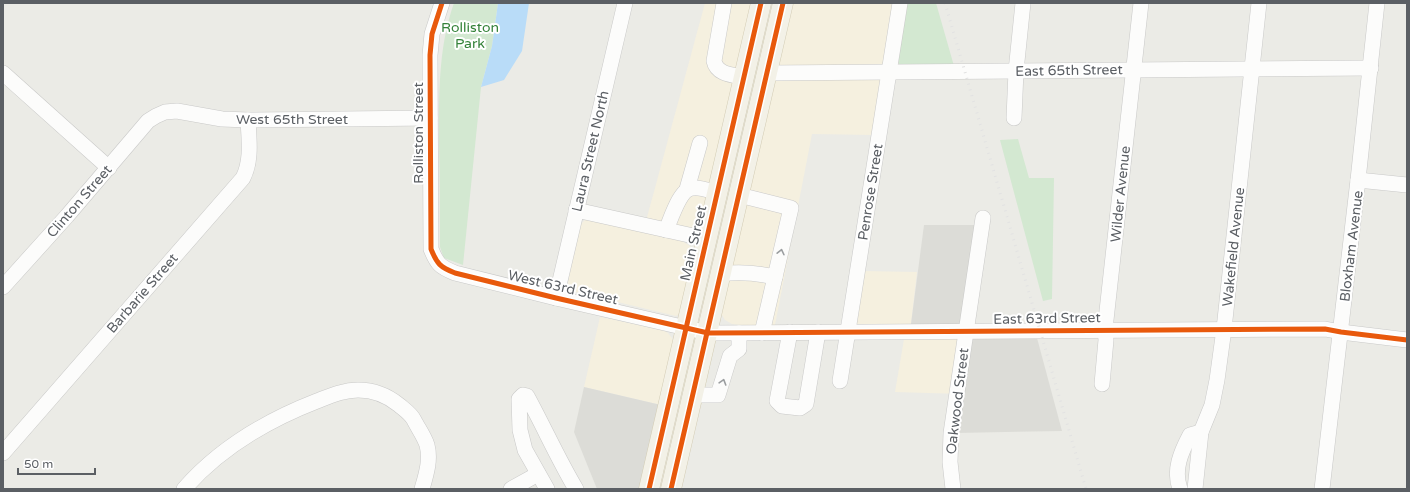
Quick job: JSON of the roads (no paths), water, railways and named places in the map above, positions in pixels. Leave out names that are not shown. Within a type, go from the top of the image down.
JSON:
[{"type":"main road","name":"Main Street","points":[[649,489],[762,3]]},
{"type":"main road","points":[[767,73],[763,67],[761,59],[773,3]]},
{"type":"main road","points":[[671,489],[783,3]]},
{"type":"street","name":"Rolliston Street","points":[[436,263],[431,249],[430,231],[430,55],[432,34],[442,3]]},
{"type":"street","name":"Laura Street North","points":[[556,298],[625,3]]},
{"type":"street","points":[[724,3],[714,61],[715,66],[720,72],[744,77]]},
{"type":"street","name":"Penrose Street","points":[[840,381],[900,3]]},
{"type":"street","points":[[1014,118],[1016,71],[1023,3]]},
{"type":"street","name":"Wilder Avenue","points":[[1102,384],[1106,340],[1105,329],[1141,3]]},
{"type":"street","name":"Wakefield Avenue","points":[[1195,489],[1201,432],[1212,405],[1224,329],[1259,3]]},
{"type":"street","name":"Bloxham Avenue","points":[[1322,489],[1378,3]]},
{"type":"street","name":"East 65th Street","points":[[767,73],[1371,68]]},
{"type":"street","points":[[3,73],[109,168]]},
{"type":"street","name":"West 65th Street","points":[[156,116],[165,112],[177,111],[222,119],[248,120],[430,118]]},
{"type":"street","name":"Clinton Street","points":[[3,287],[109,168],[148,121],[156,116]]},
{"type":"street","name":"Barbarie Street","points":[[3,453],[243,178],[248,168],[250,157],[248,120]]},
{"type":"street","points":[[666,230],[682,194],[687,188],[700,143]]},
{"type":"street","points":[[1358,180],[1407,185]]},
{"type":"street","points":[[687,188],[701,189],[717,194]]},
{"type":"street","points":[[739,195],[791,208],[762,333]]},
{"type":"street","points":[[576,210],[706,239]]},
{"type":"street","name":"Oakwood Street","points":[[953,489],[950,462],[951,433],[983,218]]},
{"type":"street","name":"West 63rd Street","points":[[436,263],[455,273],[686,328]]},
{"type":"street","points":[[721,274],[736,271],[759,273],[775,277]]},
{"type":"street","name":"East 63rd Street","points":[[686,328],[708,333],[1105,329],[1325,329],[1407,340]]},
{"type":"street","points":[[790,332],[777,401],[782,406],[800,408],[806,404],[818,332]]},
{"type":"street","points":[[693,395],[718,395],[730,356],[738,349],[739,333]]},
{"type":"street","points":[[184,489],[195,476],[236,444],[265,425],[336,393],[358,390],[368,391],[393,400],[411,415],[426,444],[428,458],[427,473],[422,489]]},
{"type":"street","points":[[547,489],[525,450],[520,430],[519,399],[523,395],[527,396],[530,400],[560,462],[576,489]]},
{"type":"street","points":[[1180,489],[1177,472],[1181,453],[1190,435],[1201,432]]},
{"type":"street","points":[[511,489],[538,474]]},
{"type":"water","points":[[498,3],[529,3],[522,51],[504,80],[481,87],[492,46]]},
{"type":"railway","points":[[945,3],[1086,489]]},
{"type":"park label","name":"Rolliston Park","points":[[470,36]]}]
